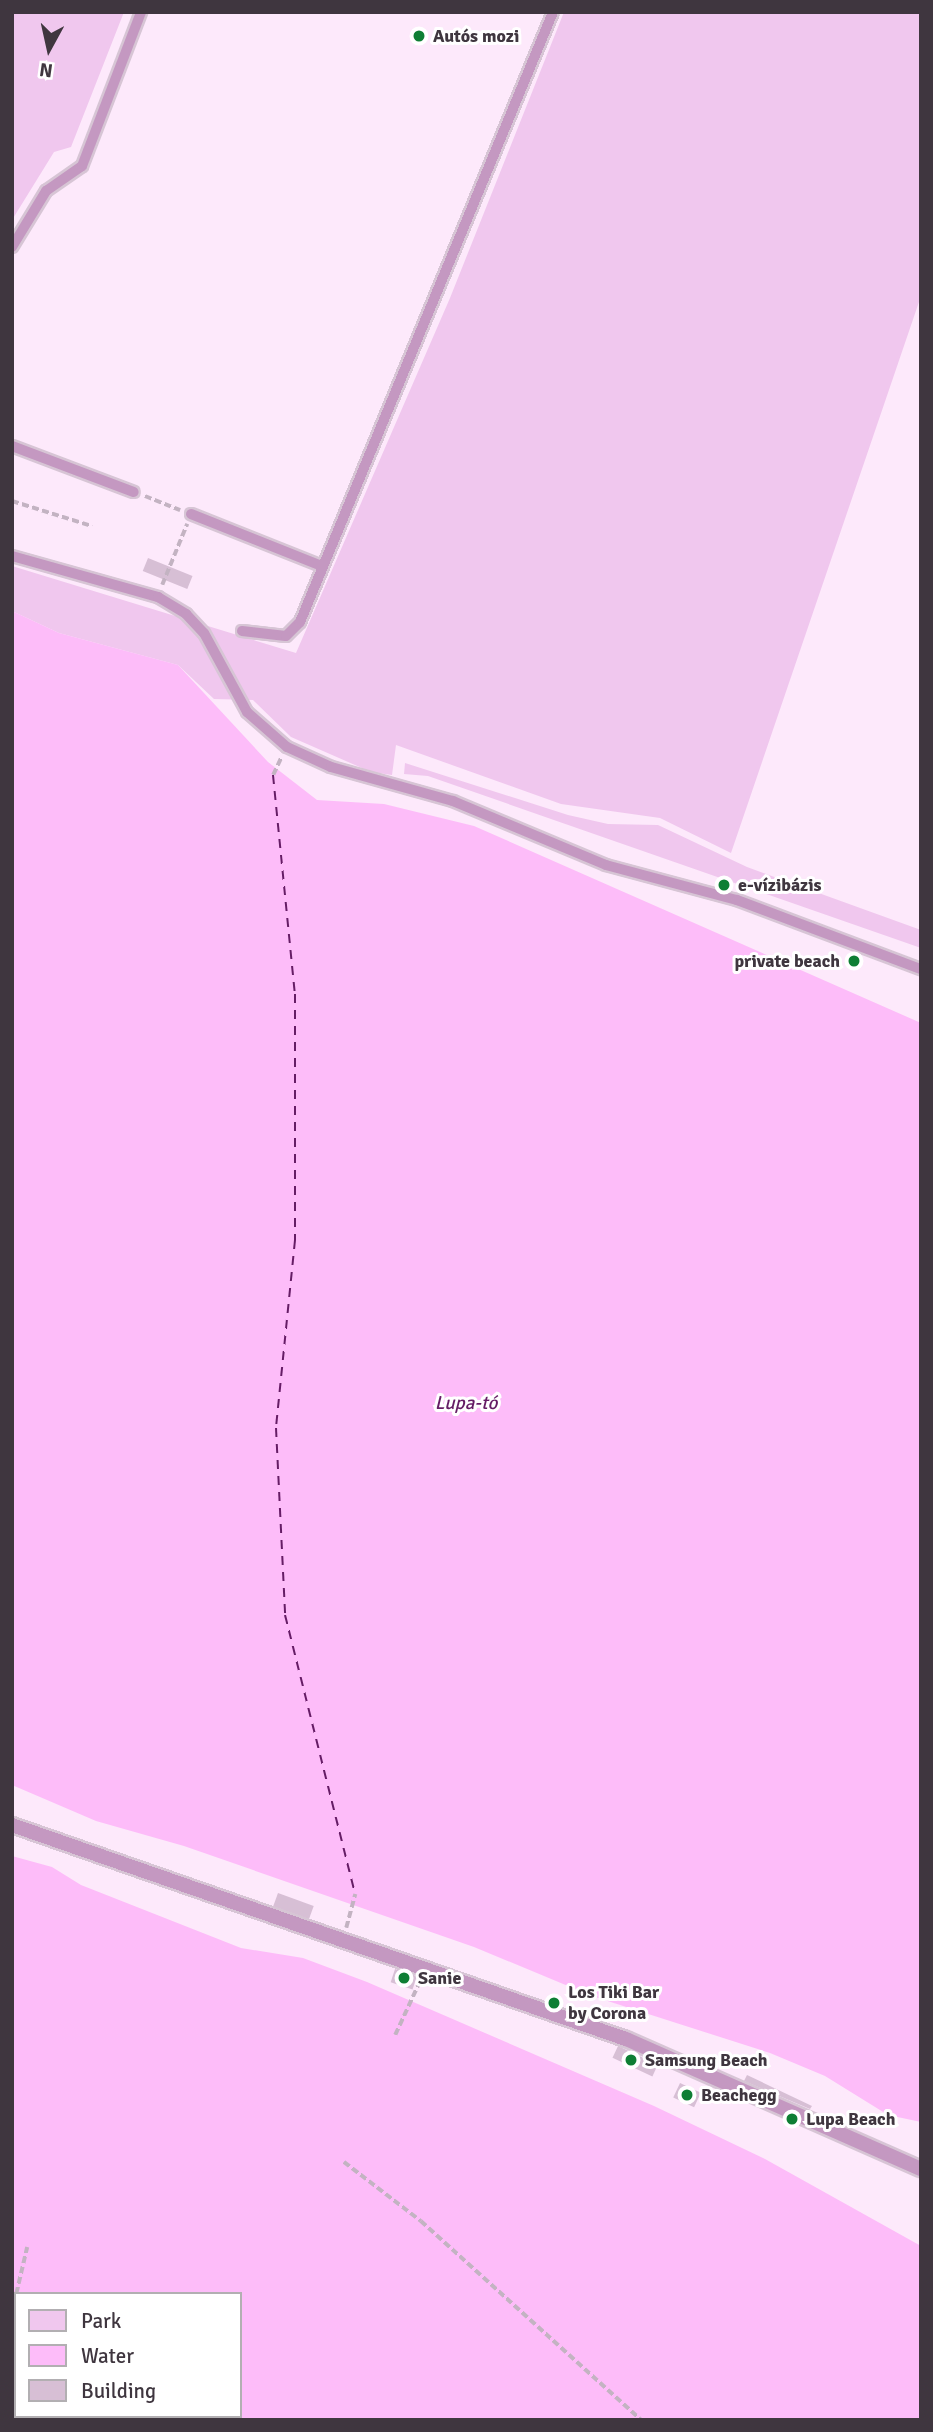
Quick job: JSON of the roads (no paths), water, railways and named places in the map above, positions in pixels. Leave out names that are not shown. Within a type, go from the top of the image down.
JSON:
[{"type":"street","points":[[12,1825],[343,1936],[626,2039],[921,2169]]},
{"type":"lane","points":[[12,247],[46,191],[82,166],[141,12]]},
{"type":"lane","points":[[242,631],[286,636],[300,622],[440,294],[553,12]]},
{"type":"lane","points":[[12,446],[134,492]]},
{"type":"lane","points":[[191,514],[322,566]]},
{"type":"lane","points":[[12,556],[158,597],[204,633],[247,712],[286,747],[331,767],[453,801],[606,865],[737,900],[921,969]]},
{"type":"water","name":"Lupa-tó","points":[[12,611],[59,633],[178,665],[268,762],[317,800],[384,804],[474,826],[921,1023],[921,2122],[888,2115],[825,2076],[770,2053],[592,1996],[474,1947],[184,1846],[96,1821],[12,1785]]},
{"type":"water","points":[[12,1856],[52,1867],[81,1885],[241,1948],[303,1958],[367,1982],[654,2106],[765,2159],[921,2246],[921,2420],[12,2420]]},
{"type":"place","name":"Autós mozi","points":[[419,36]]},
{"type":"place","name":"e-vízibázis","points":[[724,885]]},
{"type":"place","name":"private beach","points":[[854,961]]},
{"type":"place","name":"Sanie","points":[[404,1978]]},
{"type":"place","name":"Los Tiki Bar by Corona","points":[[554,2003]]},
{"type":"place","name":"Samsung Beach","points":[[631,2060]]},
{"type":"place","name":"Beachegg","points":[[687,2095]]},
{"type":"place","name":"Lupa Beach","points":[[792,2119]]}]
